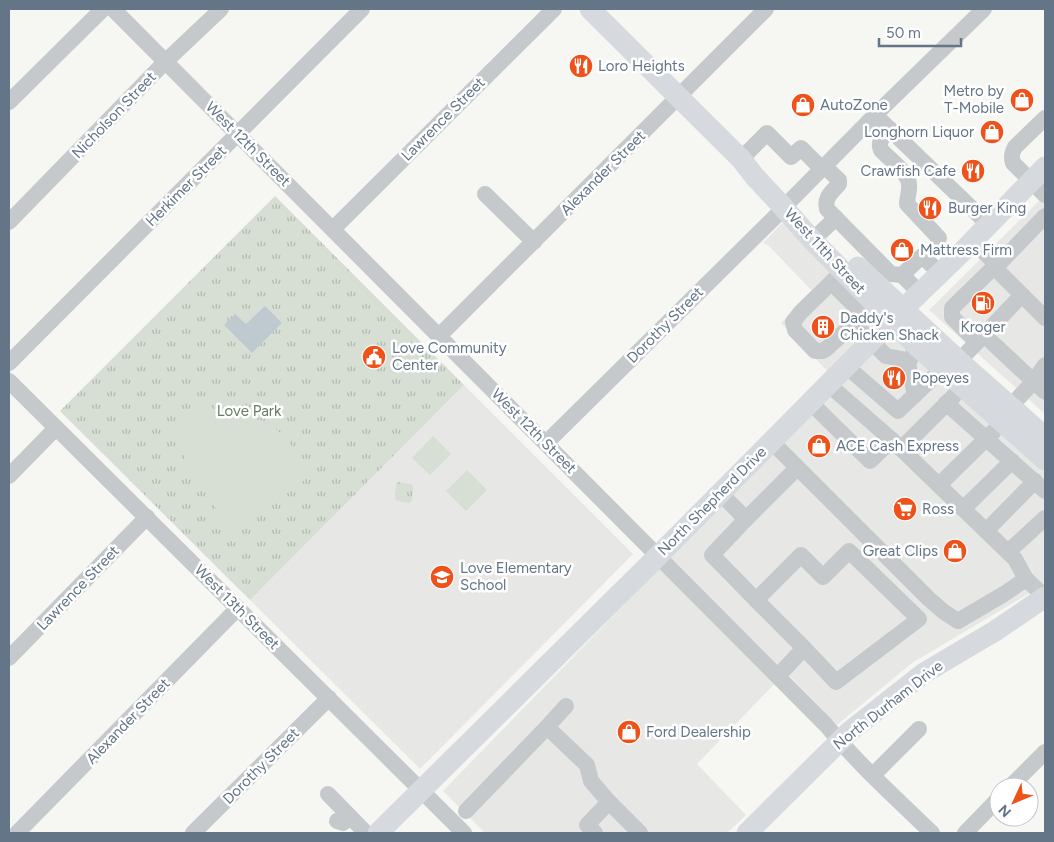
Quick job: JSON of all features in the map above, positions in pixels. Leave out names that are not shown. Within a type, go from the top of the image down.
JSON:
[{"type":"main road","name":"West 11th Street","points":[[590,9],[741,159],[761,174],[787,205],[812,240],[853,270]]},
{"type":"main road","name":"North Shepherd Drive","points":[[378,833],[658,556],[897,315],[989,225],[1041,181]]},
{"type":"main road","name":"West 11th Street","points":[[787,205],[820,233],[853,270],[949,367],[962,388],[1045,437]]},
{"type":"main road","name":"West 11th Street","points":[[897,315],[914,356],[949,367]]},
{"type":"main road","points":[[949,367],[1006,414]]},
{"type":"main road","name":"West 11th Street","points":[[1006,414],[1044,455]]},
{"type":"main road","name":"North Durham Drive","points":[[746,833],[849,732],[924,674],[1011,621],[1045,597]]},
{"type":"street","points":[[9,102],[104,9]]},
{"type":"street","name":"West 12th Street","points":[[113,9],[932,833]]},
{"type":"street","name":"Nicholson Street","points":[[9,222],[166,61],[221,9]]},
{"type":"street","name":"Herkimer Street","points":[[9,363],[362,9]]},
{"type":"street","name":"Lawrence Street","points":[[333,229],[554,9]]},
{"type":"street","name":"Alexander Street","points":[[439,336],[766,9]]},
{"type":"street","name":"Dorothy Street","points":[[546,444],[875,115],[984,9]]},
{"type":"street","points":[[875,115],[989,225]]},
{"type":"street","points":[[1041,181],[1014,162],[1012,153],[1015,147],[1045,118]]},
{"type":"street","points":[[890,129],[880,141],[879,146],[907,177],[910,187],[907,204],[910,209],[939,238]]},
{"type":"street","points":[[741,159],[767,134],[791,157],[801,148],[839,180],[834,190],[829,193],[825,203],[831,213],[853,270],[858,314],[853,323],[826,349],[815,351],[794,330],[793,322],[801,312],[853,270],[902,275],[920,293]]},
{"type":"street","points":[[485,194],[534,242]]},
{"type":"street","points":[[820,233],[831,213]]},
{"type":"street","points":[[1040,386],[952,317],[952,308],[1045,216]]},
{"type":"street","points":[[973,241],[1022,296],[1045,318]]},
{"type":"street","points":[[902,275],[922,256],[940,273]]},
{"type":"street","points":[[826,349],[898,412],[915,394],[981,339],[1022,296]]},
{"type":"street","points":[[853,323],[886,356],[902,359],[914,356],[915,394]]},
{"type":"street","points":[[939,486],[986,438],[1006,414],[1040,386],[1045,365]]},
{"type":"street","name":"West 13th Street","points":[[9,380],[464,833]]},
{"type":"street","points":[[828,384],[896,445],[1008,552],[1015,559],[1026,579],[1045,597]]},
{"type":"street","points":[[810,402],[870,461],[896,445],[962,388]]},
{"type":"street","points":[[946,403],[1036,482]]},
{"type":"street","points":[[9,476],[56,428]]},
{"type":"street","points":[[771,441],[929,599],[958,621],[972,645]]},
{"type":"street","points":[[986,531],[1036,482],[1044,455]]},
{"type":"street","points":[[964,509],[1012,461]]},
{"type":"street","points":[[756,600],[801,555],[823,577],[849,551],[920,619],[836,682],[712,555],[791,474]]},
{"type":"street","points":[[720,493],[746,520]]},
{"type":"street","name":"Lawrence Street","points":[[9,658],[147,517]]},
{"type":"street","points":[[1008,552],[1045,518]]},
{"type":"street","points":[[958,621],[1026,579]]},
{"type":"street","name":"Alexander Street","points":[[17,833],[238,608]]},
{"type":"street","points":[[778,676],[804,648]]},
{"type":"street","name":"Dorothy Street","points":[[194,833],[329,698]]},
{"type":"street","points":[[466,811],[566,706]]},
{"type":"street","points":[[547,727],[587,766],[591,781],[640,833]]},
{"type":"street","points":[[873,775],[919,729]]},
{"type":"street","points":[[1020,777],[1045,752]]},
{"type":"street","points":[[595,833],[587,825],[609,802]]},
{"type":"street","points":[[965,833],[989,808]]},
{"type":"street","points":[[337,810],[366,833]]},
{"type":"shaded area","points":[[1045,195],[1045,414],[929,310]]},
{"type":"shaded area","points":[[786,219],[1045,467],[1045,584],[912,663],[837,725],[786,672],[697,764],[746,815],[727,833],[485,833],[443,791],[839,383],[781,323],[813,292],[768,245],[763,243]]},
{"type":"shaded area","points":[[265,306],[282,323],[252,353],[224,325],[235,314],[246,324]]},
{"type":"shaded area","name":"Love Elementary School","points":[[464,385],[633,554],[420,769],[250,600]]},
{"type":"green space","name":"Love Park","points":[[275,196],[464,385],[250,600],[60,411]]},
{"type":"green space","points":[[211,410],[244,415],[269,423],[285,437],[302,460],[310,476],[244,526],[225,523],[169,432],[194,416]]},
{"type":"green space","points":[[433,436],[451,454],[430,475],[412,458]]},
{"type":"green space","points":[[467,470],[487,490],[466,511],[446,491]]},
{"type":"green space","points":[[398,482],[413,486],[412,501],[409,503],[395,499],[396,484]]},
{"type":"place","name":"Loro Heights","points":[[581,66]]},
{"type":"place","name":"Metro by T-Mobile","points":[[1022,100]]},
{"type":"place","name":"AutoZone","points":[[803,105]]},
{"type":"place","name":"Longhorn Liquor","points":[[992,132]]},
{"type":"place","name":"Crawfish Cafe","points":[[973,171]]},
{"type":"place","name":"Burger King","points":[[930,208]]},
{"type":"place","name":"Mattress Firm","points":[[902,250]]},
{"type":"place","name":"Kroger","points":[[983,303]]},
{"type":"place","name":"Daddy's Chicken Shack","points":[[823,327]]},
{"type":"place","name":"Love Community Center","points":[[374,357]]},
{"type":"place","name":"Popeyes","points":[[894,378]]},
{"type":"place","name":"ACE Cash Express","points":[[819,446]]},
{"type":"place","name":"Ross","points":[[905,509]]},
{"type":"place","name":"Great Clips","points":[[955,551]]},
{"type":"place","name":"Love Elementary School","points":[[442,577]]},
{"type":"place","name":"Ford Dealership","points":[[629,732]]}]
